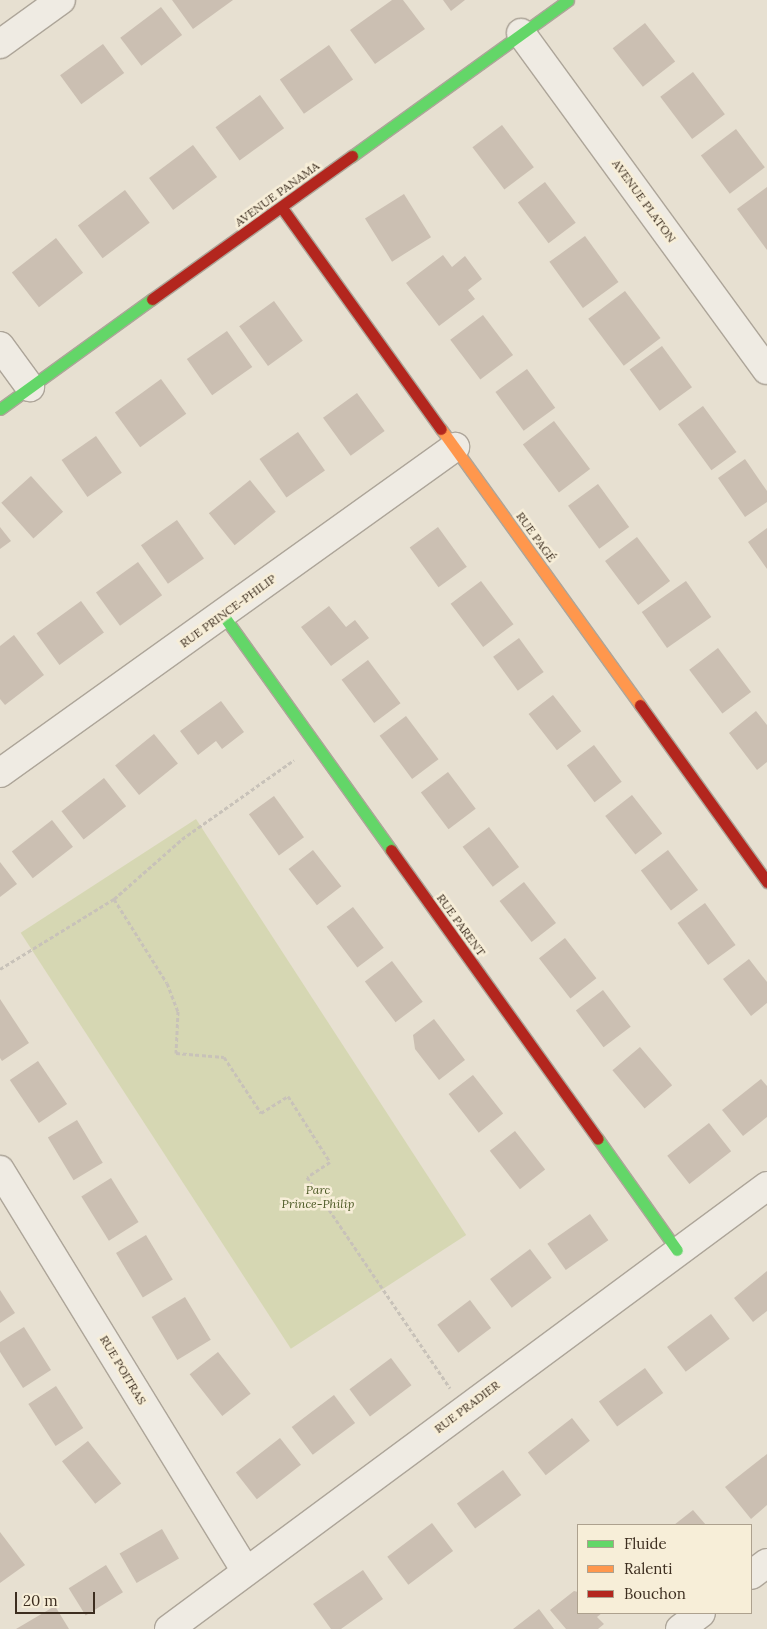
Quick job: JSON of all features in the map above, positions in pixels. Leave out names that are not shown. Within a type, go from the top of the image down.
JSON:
[{"type":"street","points":[[0,44],[61,0]]},
{"type":"street","name":"AVENUE PANAMA","points":[[0,409],[282,208],[568,0]]},
{"type":"street","name":"AVENUE PLATON","points":[[522,33],[767,370]]},
{"type":"street","name":"RUE PAGÉ","points":[[282,208],[767,882]]},
{"type":"street","points":[[0,346],[30,387]]},
{"type":"street","name":"RUE PRINCE-PHILIP","points":[[0,773],[455,447]]},
{"type":"street","name":"RUE PARENT","points":[[223,614],[677,1250]]},
{"type":"street","name":"RUE POITRAS","points":[[0,1170],[246,1571]]},
{"type":"street","name":"RUE PRADIER","points":[[169,1629],[677,1250],[767,1186]]},
{"type":"street","points":[[752,1574],[767,1563]]},
{"type":"street","points":[[680,1629],[700,1614]]},
{"type":"path","points":[[0,969],[114,899],[182,839],[315,745]]},
{"type":"path","points":[[114,899],[167,982],[178,1011],[176,1054],[224,1057],[260,1113],[288,1096],[330,1162],[307,1177],[464,1409]]},
{"type":"green space","name":"Parc Prince-Philip","points":[[196,819],[466,1235],[291,1349],[21,933]]},
{"type":"building","points":[[172,0],[233,0],[193,29]]},
{"type":"building","points":[[392,0],[403,0],[425,29],[375,64],[350,30]]},
{"type":"building","points":[[443,0],[465,0],[451,11]]},
{"type":"building","points":[[161,7],[182,35],[141,66],[120,38]]},
{"type":"building","points":[[645,23],[675,62],[643,87],[613,48]]},
{"type":"building","points":[[103,44],[124,73],[81,104],[60,75]]},
{"type":"building","points":[[329,45],[353,79],[304,114],[280,79]]},
{"type":"building","points":[[693,72],[725,114],[692,139],[660,97]]},
{"type":"building","points":[[260,95],[284,128],[240,160],[216,127]]},
{"type":"building","points":[[502,125],[534,167],[504,190],[472,147]]},
{"type":"building","points":[[736,129],[765,167],[730,194],[701,155]]},
{"type":"building","points":[[193,145],[217,177],[173,210],[149,178]]},
{"type":"building","points":[[545,182],[576,223],[549,243],[518,202]]},
{"type":"building","points":[[767,187],[767,250],[737,209]]},
{"type":"building","points":[[125,190],[150,223],[103,258],[78,226]]},
{"type":"building","points":[[404,194],[431,237],[392,262],[365,218]]},
{"type":"building","points":[[585,236],[619,282],[583,308],[549,262]]},
{"type":"building","points":[[56,238],[83,273],[39,307],[12,272]]},
{"type":"building","points":[[443,255],[452,267],[465,256],[482,279],[468,290],[475,299],[439,326],[406,283]]},
{"type":"building","points":[[625,291],[661,338],[624,366],[588,319]]},
{"type":"building","points":[[274,301],[303,341],[268,366],[239,326]]},
{"type":"building","points":[[483,315],[513,355],[480,380],[450,340]]},
{"type":"building","points":[[227,331],[252,367],[212,395],[187,359]]},
{"type":"building","points":[[662,346],[692,387],[660,411],[630,370]]},
{"type":"building","points":[[527,369],[555,408],[524,431],[495,392]]},
{"type":"building","points":[[161,379],[186,414],[140,447],[115,413]]},
{"type":"building","points":[[357,393],[385,431],[351,456],[323,418]]},
{"type":"building","points":[[703,406],[737,452],[711,470],[678,424]]},
{"type":"building","points":[[554,421],[590,469],[559,492],[523,444]]},
{"type":"building","points":[[298,432],[325,471],[286,497],[259,459]]},
{"type":"building","points":[[96,436],[122,473],[87,497],[62,460]]},
{"type":"building","points":[[745,459],[767,491],[767,502],[745,517],[718,478]]},
{"type":"building","points":[[31,476],[63,512],[33,538],[1,503]]},
{"type":"building","points":[[250,480],[276,512],[235,545],[209,513]]},
{"type":"building","points":[[598,484],[629,527],[599,549],[568,506]]},
{"type":"building","points":[[177,520],[204,559],[168,584],[141,545]]},
{"type":"building","points":[[0,527],[11,541],[0,549]]},
{"type":"building","points":[[438,527],[467,567],[438,587],[410,548]]},
{"type":"building","points":[[767,528],[767,569],[748,542]]},
{"type":"building","points":[[637,537],[670,581],[638,605],[605,561]]},
{"type":"building","points":[[138,562],[162,595],[120,626],[96,593]]},
{"type":"building","points":[[481,581],[513,624],[483,647],[451,604]]},
{"type":"building","points":[[686,581],[711,617],[667,648],[642,612]]},
{"type":"building","points":[[81,601],[104,633],[59,665],[37,633]]},
{"type":"building","points":[[329,606],[346,627],[355,620],[369,638],[331,666],[301,627]]},
{"type":"building","points":[[14,635],[44,675],[5,705],[0,699],[0,646]]},
{"type":"building","points":[[519,638],[544,672],[518,691],[493,657]]},
{"type":"building","points":[[718,648],[751,692],[722,714],[689,670]]},
{"type":"building","points":[[368,660],[400,703],[374,723],[342,680]]},
{"type":"building","points":[[553,695],[581,731],[557,750],[529,714]]},
{"type":"building","points":[[221,701],[244,732],[222,749],[216,741],[198,755],[180,731]]},
{"type":"building","points":[[756,711],[767,725],[767,762],[757,770],[729,733]]},
{"type":"building","points":[[406,716],[438,759],[412,779],[380,736]]},
{"type":"building","points":[[154,734],[178,764],[139,795],[115,765]]},
{"type":"building","points":[[594,745],[622,782],[595,802],[567,765]]},
{"type":"building","points":[[448,772],[476,809],[449,829],[421,792]]},
{"type":"building","points":[[104,778],[126,806],[84,840],[61,811]]},
{"type":"building","points":[[632,795],[662,834],[635,855],[605,816]]},
{"type":"building","points":[[274,796],[304,837],[279,855],[249,814]]},
{"type":"building","points":[[52,820],[73,847],[33,878],[12,851]]},
{"type":"building","points":[[489,827],[519,867],[493,887],[463,847]]},
{"type":"building","points":[[313,850],[341,886],[317,905],[289,869]]},
{"type":"building","points":[[668,850],[698,890],[671,910],[641,870]]},
{"type":"building","points":[[0,862],[17,884],[0,897]]},
{"type":"building","points":[[524,882],[556,923],[532,942],[500,901]]},
{"type":"building","points":[[705,903],[736,945],[708,965],[677,923]]},
{"type":"building","points":[[353,907],[384,948],[357,968],[327,927]]},
{"type":"building","points":[[565,938],[596,978],[570,999],[539,958]]},
{"type":"building","points":[[749,959],[767,982],[767,1003],[751,1016],[723,979]]},
{"type":"building","points":[[392,961],[423,1002],[396,1022],[365,981]]},
{"type":"building","points":[[603,990],[631,1027],[604,1047],[576,1010]]},
{"type":"building","points":[[0,999],[29,1043],[2,1061],[0,1058]]},
{"type":"building","points":[[434,1019],[465,1060],[439,1080],[415,1049],[413,1035]]},
{"type":"building","points":[[640,1047],[672,1085],[645,1108],[612,1070]]},
{"type":"building","points":[[38,1061],[67,1104],[39,1123],[10,1080]]},
{"type":"building","points":[[473,1075],[503,1114],[479,1133],[449,1094]]},
{"type":"building","points":[[761,1079],[767,1086],[767,1117],[743,1136],[722,1110]]},
{"type":"building","points":[[77,1120],[103,1163],[74,1180],[48,1138]]},
{"type":"building","points":[[709,1123],[731,1151],[689,1184],[667,1156]]},
{"type":"building","points":[[515,1131],[545,1170],[520,1189],[490,1151]]},
{"type":"building","points":[[111,1178],[139,1222],[109,1241],[81,1197]]},
{"type":"building","points":[[590,1214],[608,1240],[566,1270],[547,1244]]},
{"type":"building","points":[[146,1235],[173,1280],[143,1298],[116,1253]]},
{"type":"building","points":[[530,1249],[552,1278],[512,1308],[490,1279]]},
{"type":"building","points":[[767,1271],[767,1311],[753,1322],[734,1298]]},
{"type":"building","points":[[0,1290],[15,1313],[0,1323]]},
{"type":"building","points":[[185,1297],[211,1340],[177,1360],[152,1317]]},
{"type":"building","points":[[470,1300],[491,1328],[458,1353],[437,1325]]},
{"type":"building","points":[[711,1314],[730,1339],[686,1372],[667,1347]]},
{"type":"building","points":[[24,1327],[51,1370],[23,1388],[0,1352],[0,1342]]},
{"type":"building","points":[[218,1352],[251,1394],[222,1416],[190,1374]]},
{"type":"building","points":[[391,1358],[411,1385],[370,1416],[349,1389]]},
{"type":"building","points":[[645,1368],[663,1393],[617,1427],[599,1402]]},
{"type":"building","points":[[56,1386],[83,1428],[56,1446],[28,1404]]},
{"type":"building","points":[[334,1395],[355,1423],[313,1455],[292,1427]]},
{"type":"building","points":[[572,1418],[590,1441],[546,1475],[528,1452]]},
{"type":"building","points":[[280,1438],[301,1465],[257,1499],[236,1472]]},
{"type":"building","points":[[88,1441],[121,1484],[95,1504],[62,1461]]},
{"type":"building","points":[[767,1454],[767,1505],[751,1519],[725,1487]]},
{"type":"building","points":[[503,1470],[521,1495],[475,1529],[457,1504]]},
{"type":"building","points":[[693,1510],[705,1524],[675,1524]]},
{"type":"building","points":[[432,1523],[453,1551],[408,1585],[387,1557]]},
{"type":"building","points":[[162,1529],[179,1558],[137,1583],[120,1554]]},
{"type":"building","points":[[0,1532],[25,1565],[0,1583]]},
{"type":"building","points":[[106,1565],[123,1592],[86,1615],[69,1588]]},
{"type":"building","points":[[363,1570],[383,1599],[341,1629],[331,1629],[313,1604]]},
{"type":"building","points":[[574,1591],[577,1592],[577,1614],[601,1614],[597,1617],[604,1624],[598,1629],[566,1629],[550,1610]]},
{"type":"building","points":[[55,1606],[69,1629],[16,1629]]},
{"type":"building","points":[[539,1609],[554,1629],[513,1629]]},
{"type":"traffic: fast","points":[[352,156],[568,0]]},
{"type":"traffic: fast","points":[[0,409],[152,299]]},
{"type":"traffic: fast","points":[[223,615],[391,850]]},
{"type":"traffic: fast","points":[[598,1139],[677,1250]]},
{"type":"traffic: slow","points":[[441,429],[640,705]]},
{"type":"traffic: jam","points":[[152,299],[352,156]]},
{"type":"traffic: jam","points":[[282,208],[441,429]]},
{"type":"traffic: jam","points":[[640,705],[767,882]]},
{"type":"traffic: jam","points":[[391,850],[598,1139]]}]
